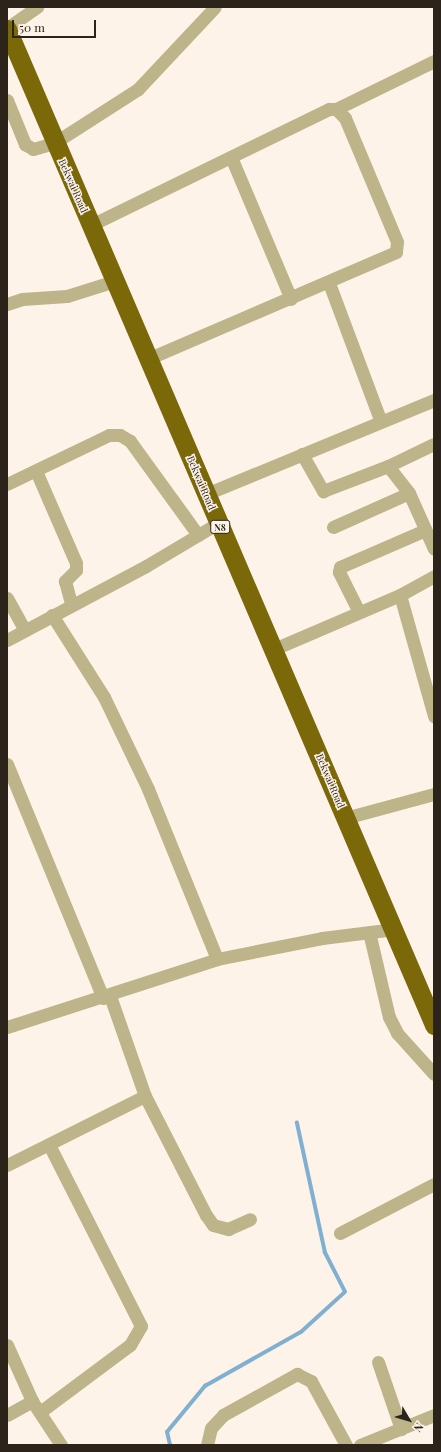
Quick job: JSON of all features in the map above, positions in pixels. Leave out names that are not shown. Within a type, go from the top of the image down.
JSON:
[{"type":"highway","name":"Bekwai Road","points":[[7,29],[54,143],[91,225],[218,523],[274,649],[434,1025]]},
{"type":"street","points":[[7,29],[37,7]]},
{"type":"street","points":[[7,100],[26,144],[33,149],[54,143],[138,89],[216,7]]},
{"type":"street","points":[[91,225],[328,109],[336,109],[434,61]]},
{"type":"street","points":[[148,359],[393,256],[398,248],[345,118],[336,109]]},
{"type":"street","points":[[231,157],[291,299]]},
{"type":"street","points":[[7,304],[22,299],[67,296],[115,281]]},
{"type":"street","points":[[329,283],[381,422]]},
{"type":"street","points":[[206,494],[434,400]]},
{"type":"street","points":[[7,484],[109,435],[120,434],[130,441],[198,535]]},
{"type":"street","points":[[302,454],[316,484],[323,490],[388,466],[434,444]]},
{"type":"street","points":[[388,466],[409,493],[434,549]]},
{"type":"street","points":[[36,471],[76,563],[76,570],[65,581],[71,604]]},
{"type":"street","points":[[333,527],[409,493]]},
{"type":"street","points":[[7,640],[218,523]]},
{"type":"street","points":[[359,612],[339,572],[340,567],[425,530]]},
{"type":"street","points":[[274,649],[400,595],[434,576]]},
{"type":"street","points":[[400,595],[434,716]]},
{"type":"street","points":[[7,598],[25,630]]},
{"type":"street","points":[[52,616],[104,698],[145,782],[217,959]]},
{"type":"street","points":[[7,764],[107,997],[145,1096],[213,1224],[228,1229],[250,1219]]},
{"type":"street","points":[[345,818],[434,794]]},
{"type":"street","points":[[7,1027],[107,997],[217,959],[322,938],[394,929]]},
{"type":"street","points":[[369,932],[389,1017],[396,1033],[434,1074]]},
{"type":"street","points":[[7,1165],[145,1096]]},
{"type":"street","points":[[40,1412],[130,1345],[141,1326],[49,1145]]},
{"type":"street","points":[[340,1233],[434,1184]]},
{"type":"street","points":[[7,1345],[32,1400],[61,1445]]},
{"type":"street","points":[[378,1362],[401,1428]]},
{"type":"street","points":[[207,1445],[211,1428],[222,1415],[297,1374],[311,1381],[346,1445]]},
{"type":"street","points":[[7,1415],[32,1400]]},
{"type":"street","points":[[363,1444],[434,1415]]},
{"type":"waterway","points":[[170,1445],[167,1432],[205,1386],[301,1332],[345,1292],[325,1253],[297,1123]]}]
